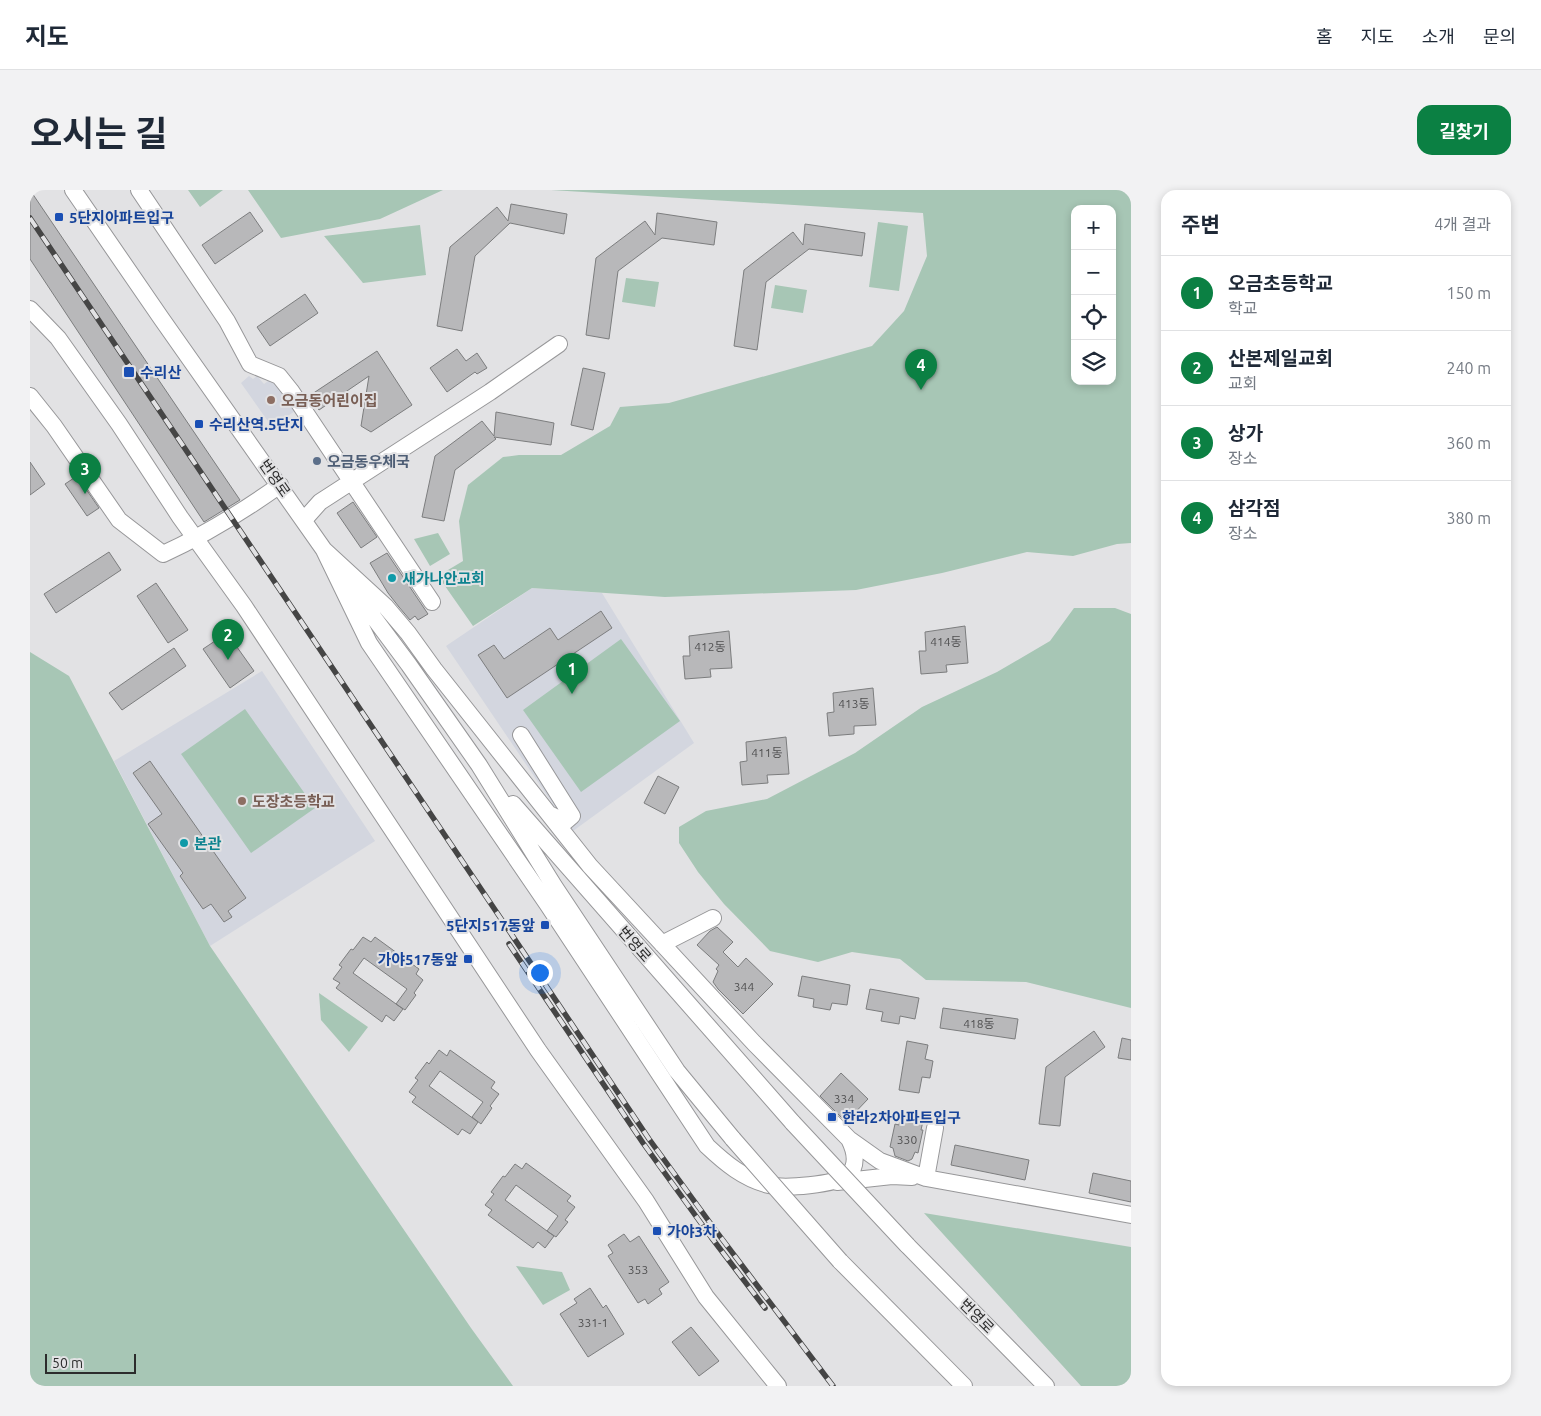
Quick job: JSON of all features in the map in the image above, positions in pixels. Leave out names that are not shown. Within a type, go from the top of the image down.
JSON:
[{"type":"street","name":"번영로","points":[[73,190],[324,550],[409,665],[479,765],[554,886],[677,1071],[733,1140],[840,1260],[964,1386]]},
{"type":"street","points":[[139,190],[227,321],[250,364],[279,376],[291,391],[432,602]]},
{"type":"street","points":[[30,309],[63,346],[119,424],[196,540],[244,606],[538,1050],[646,1201],[706,1297],[778,1386]]},
{"type":"street","points":[[304,520],[320,502],[490,392],[560,344]]},
{"type":"street","points":[[30,396],[54,426],[119,520],[163,554],[196,540],[280,485]]},
{"type":"street","points":[[324,550],[386,607],[590,866],[754,1043],[849,1139],[880,1161],[926,1178]]},
{"type":"street","points":[[324,550],[369,642],[548,905],[707,1146],[724,1162],[742,1175],[770,1186],[809,1186],[892,1176],[926,1178],[1131,1215]]},
{"type":"street","points":[[521,735],[572,816],[565,822],[546,812]]},
{"type":"street","name":"번영로","points":[[479,765],[793,1123],[907,1246],[1046,1386]]},
{"type":"street","points":[[662,944],[713,918]]},
{"type":"street","points":[[926,1178],[935,1128]]},
{"type":"street","points":[[825,1184],[848,1174],[854,1164],[855,1152],[849,1139]]},
{"type":"shaded area","name":"오금동어린이집","points":[[249,376],[253,379],[257,376],[264,384],[272,378],[279,384],[295,411],[272,427],[241,383]]},
{"type":"shaded area","points":[[532,588],[602,593],[694,743],[573,831],[565,822],[446,646]]},
{"type":"shaded area","name":"도장초등학교","points":[[262,671],[375,841],[210,946],[114,761]]},
{"type":"green space","points":[[188,190],[223,190],[200,207]]},
{"type":"green space","points":[[248,190],[443,190],[380,219],[281,238]]},
{"type":"green space","points":[[551,190],[1131,190],[1131,543],[1117,544],[1073,556],[1027,552],[942,573],[856,590],[665,597],[532,588],[473,626],[438,576],[463,561],[459,521],[468,485],[503,457],[561,455],[610,426],[620,407],[669,403],[872,346],[904,311],[927,256],[923,213]]},
{"type":"green space","points":[[878,222],[908,226],[899,291],[869,287]]},
{"type":"green space","points":[[420,225],[426,275],[363,283],[324,236]]},
{"type":"green space","points":[[626,278],[659,282],[655,307],[622,302]]},
{"type":"green space","points":[[775,285],[807,290],[803,313],[771,308]]},
{"type":"green space","points":[[438,533],[450,554],[430,566],[414,539]]},
{"type":"green space","points":[[1074,608],[1115,608],[1131,614],[1131,1008],[1026,982],[926,980],[900,959],[852,952],[818,962],[770,951],[724,904],[698,872],[679,843],[679,827],[706,811],[767,799],[855,753],[922,707],[997,672],[1050,641]]},
{"type":"green space","points":[[621,639],[680,721],[581,792],[523,710]]},
{"type":"green space","points":[[30,652],[69,676],[210,946],[471,1328],[513,1386],[30,1386]]},
{"type":"green space","points":[[245,709],[315,808],[251,853],[181,754]]},
{"type":"green space","points":[[319,993],[368,1027],[349,1052],[321,1020]]},
{"type":"green space","points":[[924,1213],[1131,1247],[1131,1386],[1081,1386]]},
{"type":"green space","points":[[516,1266],[562,1272],[570,1290],[543,1305]]},
{"type":"building","points":[[30,190],[240,500],[204,522],[30,259]]},
{"type":"building","points":[[511,204],[567,214],[564,234],[510,223],[475,256],[462,331],[437,326],[450,247],[497,207],[508,221]]},
{"type":"building","points":[[250,212],[263,231],[215,264],[202,245]]},
{"type":"building","points":[[657,213],[717,222],[714,245],[662,238],[618,271],[609,339],[586,335],[596,258],[645,221],[655,235]]},
{"type":"building","points":[[805,224],[865,233],[862,256],[809,249],[766,282],[757,350],[734,346],[744,270],[793,232],[803,245]]},
{"type":"building","points":[[305,294],[318,313],[270,346],[257,327]]},
{"type":"building","points":[[457,349],[466,361],[477,353],[487,368],[477,374],[475,372],[447,392],[430,368]]},
{"type":"building","points":[[377,351],[412,405],[371,432],[361,426],[369,376],[319,410],[309,396]]},
{"type":"building","points":[[583,368],[605,373],[593,430],[571,425]]},
{"type":"building","points":[[496,412],[554,423],[551,445],[494,437],[496,439],[455,470],[444,521],[422,517],[435,456],[482,421],[494,436]]},
{"type":"building","points":[[30,462],[45,484],[30,495]]},
{"type":"building","points":[[77,476],[99,508],[87,516],[65,484]]},
{"type":"building","points":[[353,502],[377,537],[361,548],[337,513]]},
{"type":"building","points":[[109,552],[121,570],[56,613],[44,594]]},
{"type":"building","name":"새가나안교회","points":[[387,553],[428,614],[418,620],[415,616],[410,620],[399,607],[370,563]]},
{"type":"building","points":[[156,583],[188,630],[168,643],[137,596]]},
{"type":"building","points":[[601,611],[612,628],[507,698],[478,655],[494,645],[504,659],[550,628],[558,640]]},
{"type":"building","points":[[965,626],[968,663],[946,665],[947,672],[921,674],[919,651],[926,651],[925,632]]},
{"type":"building","points":[[729,631],[732,668],[710,669],[711,677],[685,679],[683,656],[690,656],[689,636]]},
{"type":"building","points":[[227,633],[254,671],[230,688],[203,649]]},
{"type":"building","points":[[174,648],[186,666],[122,710],[109,693]]},
{"type":"building","points":[[873,688],[876,725],[854,726],[854,734],[829,736],[827,713],[834,712],[833,693]]},
{"type":"building","points":[[786,737],[789,774],[767,775],[768,783],[742,785],[740,762],[747,761],[746,742]]},
{"type":"building","name":"본관","points":[[150,761],[246,898],[228,911],[232,917],[224,922],[211,904],[203,909],[180,876],[183,873],[148,824],[162,814],[133,773]]},
{"type":"building","points":[[658,776],[679,787],[665,814],[644,803]]},
{"type":"building","points":[[717,927],[733,942],[723,952],[738,967],[746,958],[773,984],[743,1014],[713,982],[719,965],[697,945],[710,931]]},
{"type":"building","points":[[363,937],[371,942],[375,937],[419,969],[416,974],[423,980],[414,993],[416,995],[405,1010],[397,1004],[403,1009],[394,1021],[386,1015],[382,1022],[336,988],[340,983],[333,979],[342,967],[339,965]],"holes":[[[364,958],[407,989],[396,1004],[353,973]]]},
{"type":"building","points":[[802,976],[850,985],[847,1005],[832,1003],[830,1010],[813,1007],[814,999],[798,996]]},
{"type":"building","points":[[870,989],[919,998],[915,1019],[900,1016],[899,1024],[881,1021],[883,1012],[866,1009]]},
{"type":"building","points":[[943,1008],[1018,1019],[1015,1039],[940,1028]]},
{"type":"building","points":[[1094,1031],[1105,1047],[1065,1077],[1060,1126],[1039,1124],[1046,1067]]},
{"type":"building","points":[[1122,1038],[1131,1040],[1131,1060],[1118,1058]]},
{"type":"building","points":[[907,1041],[928,1045],[925,1059],[933,1061],[930,1078],[922,1077],[919,1093],[899,1090]]},
{"type":"building","points":[[439,1050],[447,1056],[450,1050],[495,1082],[491,1088],[499,1094],[490,1106],[492,1108],[481,1124],[472,1117],[483,1102],[440,1071],[429,1086],[478,1122],[470,1134],[462,1129],[458,1135],[412,1102],[416,1097],[409,1092],[418,1080],[415,1078],[427,1062],[429,1064]]},
{"type":"building","points":[[841,1073],[868,1099],[846,1122],[820,1096]]},
{"type":"building","points":[[901,1116],[923,1121],[918,1153],[915,1152],[912,1159],[908,1161],[895,1156],[893,1148],[890,1147],[895,1124],[899,1125]]},
{"type":"building","points":[[955,1145],[1029,1160],[1025,1180],[951,1165]]},
{"type":"building","points":[[526,1163],[571,1196],[567,1201],[575,1207],[565,1220],[568,1222],[556,1237],[547,1231],[554,1236],[545,1248],[538,1242],[533,1248],[488,1215],[492,1210],[485,1205],[494,1194],[491,1192],[515,1164],[522,1169]],"holes":[[[516,1185],[558,1216],[547,1231],[505,1200]]]},
{"type":"building","points":[[1093,1173],[1131,1181],[1131,1202],[1089,1193]]},
{"type":"building","points":[[624,1234],[630,1242],[639,1236],[669,1282],[659,1289],[662,1294],[648,1304],[645,1299],[638,1303],[608,1256],[613,1253],[608,1245]]},
{"type":"building","points":[[590,1288],[603,1308],[606,1305],[624,1334],[588,1357],[560,1314],[577,1303],[574,1299]]},
{"type":"building","points":[[691,1327],[719,1361],[699,1376],[672,1342]]},
{"type":"railway","points":[[30,218],[649,1139],[833,1386]]},
{"type":"railway","points":[[509,944],[643,1143],[765,1308]]},
{"type":"place","name":"5단지아파트입구","points":[[59,217]]},
{"type":"place","name":"수리산","points":[[129,372]]},
{"type":"place","name":"삼각점","points":[[921,390]]},
{"type":"place","name":"오금동어린이집","points":[[271,400]]},
{"type":"place","name":"수리산역.5단지","points":[[199,424]]},
{"type":"place","name":"오금동우체국","points":[[317,461]]},
{"type":"place","name":"상가","points":[[85,494]]},
{"type":"place","name":"새가나안교회","points":[[392,578]]},
{"type":"place","name":"산본제일교회","points":[[228,660]]},
{"type":"place","name":"오금초등학교","points":[[572,694]]},
{"type":"place","name":"도장초등학교","points":[[242,801]]},
{"type":"place","name":"본관","points":[[184,843]]},
{"type":"place","name":"5단지517동앞","points":[[545,925]]},
{"type":"place","name":"가야517동앞","points":[[468,959]]},
{"type":"place","name":"한라2차아파트입구","points":[[832,1117]]},
{"type":"place","name":"가야3차","points":[[657,1231]]}]
